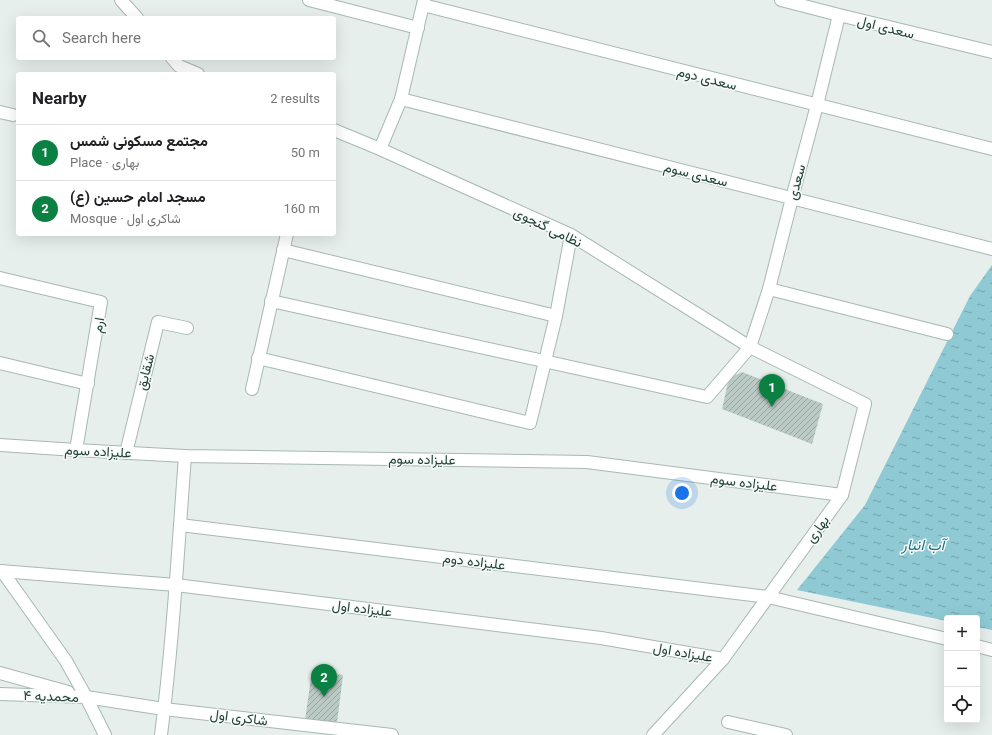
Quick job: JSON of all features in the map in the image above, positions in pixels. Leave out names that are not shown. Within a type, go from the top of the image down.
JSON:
[{"type":"street","points":[[121,0],[135,16]]},
{"type":"street","points":[[309,0],[418,28]]},
{"type":"street","name":"سعدی اول","points":[[781,0],[839,16],[992,52]]},
{"type":"street","points":[[380,149],[401,99],[424,3]]},
{"type":"street","name":"سعدی دوم","points":[[424,3],[992,149]]},
{"type":"street","name":"سعدی","points":[[750,347],[768,289],[839,16]]},
{"type":"street","points":[[174,60],[179,66],[193,72]]},
{"type":"street","name":"سعدی سوم","points":[[401,99],[992,249]]},
{"type":"street","points":[[0,112],[13,115]]},
{"type":"street","name":"نظامی گنجوی","points":[[336,131],[380,149],[571,235],[750,347]]},
{"type":"street","points":[[258,358],[530,422],[556,316],[571,235]]},
{"type":"street","points":[[252,389],[286,236]]},
{"type":"street","points":[[283,250],[556,316]]},
{"type":"street","name":"ارم","points":[[0,278],[102,302],[76,450]]},
{"type":"street","points":[[768,289],[946,334]]},
{"type":"street","points":[[271,301],[707,397],[750,347]]},
{"type":"street","name":"شقایق","points":[[126,452],[158,322],[187,328]]},
{"type":"street","name":"بهاری","points":[[653,735],[723,659],[842,495],[865,404],[750,347]]},
{"type":"street","points":[[0,363],[88,384]]},
{"type":"street","name":"علیزاده سوم","points":[[0,445],[185,456],[587,462],[842,495]]},
{"type":"street","points":[[161,735],[176,585],[185,456]]},
{"type":"street","name":"علیزاده دوم","points":[[180,525],[768,597],[944,638]]},
{"type":"street","points":[[1,571],[66,661],[105,735]]},
{"type":"street","name":"علیزاده اول","points":[[1,571],[176,585],[601,638],[723,659]]},
{"type":"street","points":[[980,647],[992,650]]},
{"type":"street","name":"محمدیه ۴","points":[[0,673],[86,697]]},
{"type":"street","name":"محمدیه ۴","points":[[0,694],[86,697]]},
{"type":"street","name":"شاکری اول","points":[[86,697],[164,708],[392,735]]},
{"type":"street","points":[[728,722],[786,735]]},
{"type":"water","name":"آب انبار","points":[[992,265],[992,630],[980,628],[980,615],[944,615],[944,620],[797,590],[865,505],[970,296]]},
{"type":"building","points":[[742,372],[823,404],[812,444],[722,409],[729,378]]},
{"type":"building","points":[[312,671],[343,675],[337,723],[305,720]]},
{"type":"place","name":"مجتمع مسکونی شمس","points":[[772,407]]},
{"type":"place","name":"مسجد امام حسین (ع)","points":[[324,697]]}]
